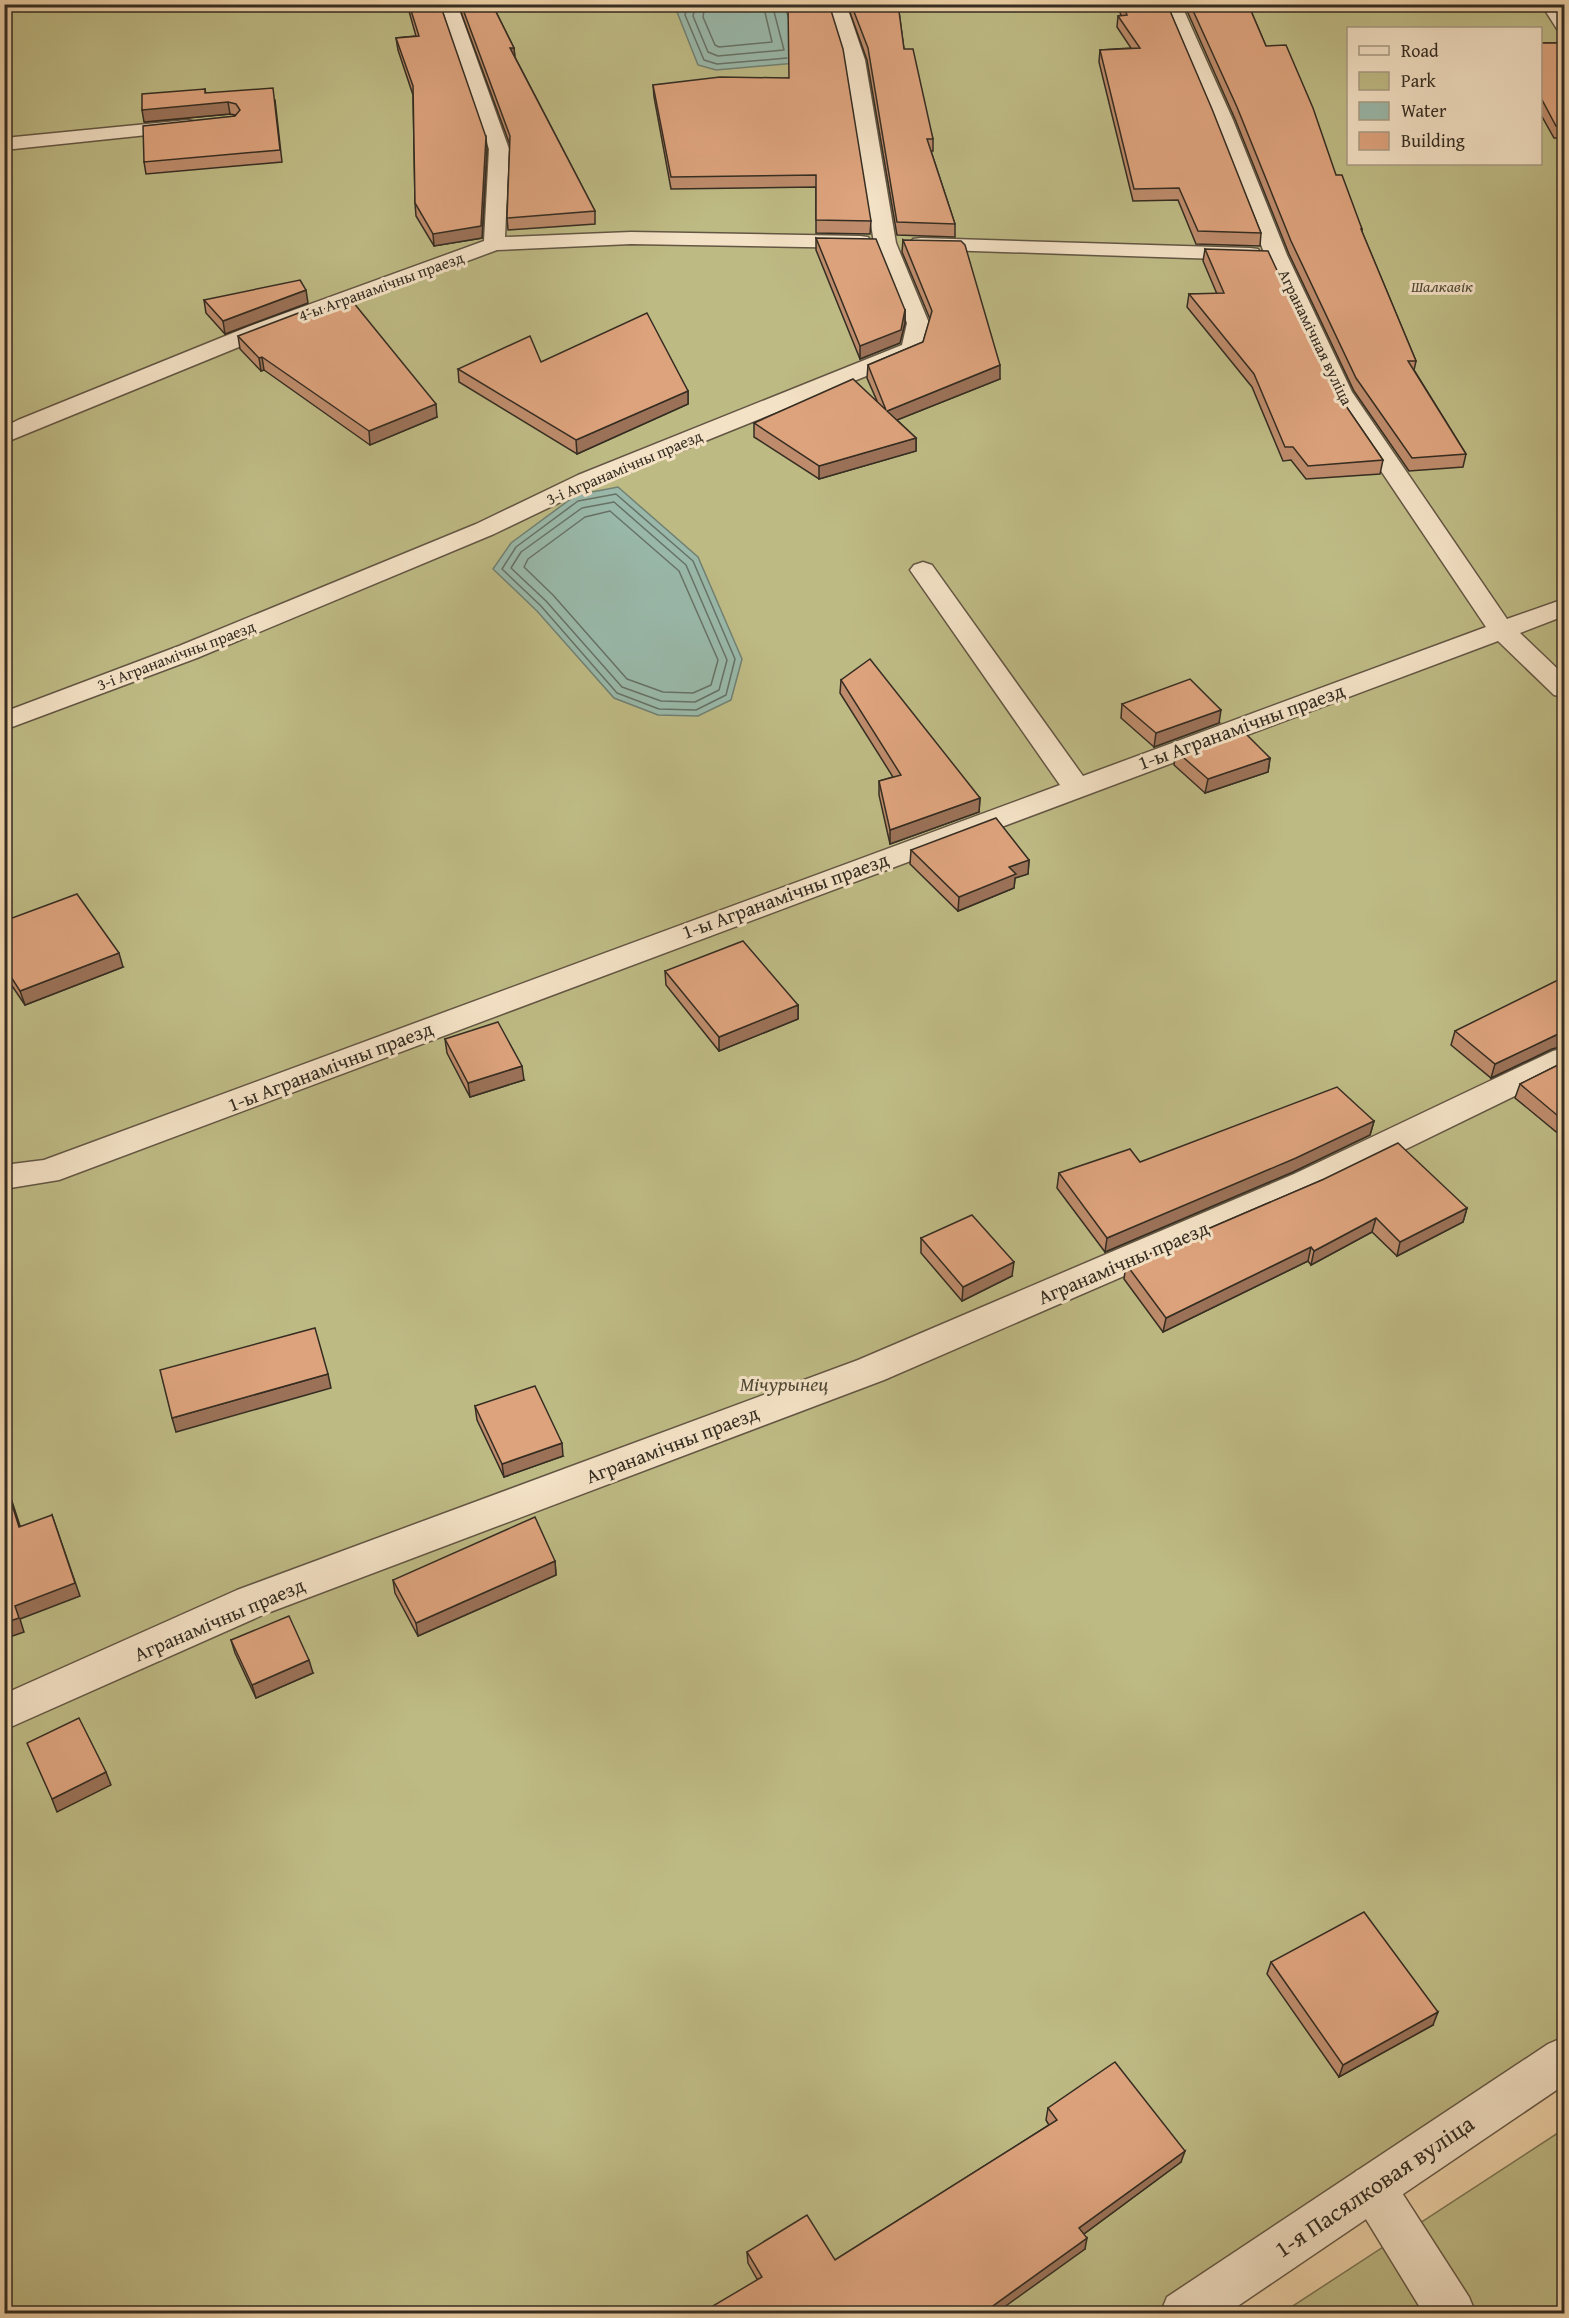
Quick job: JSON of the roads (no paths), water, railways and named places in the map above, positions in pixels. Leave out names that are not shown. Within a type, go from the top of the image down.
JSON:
[{"type":"street","points":[[448,4],[500,148],[494,244]]},
{"type":"street","name":"3-і Агранамічны праезд","points":[[4,722],[188,652],[485,529],[587,480],[913,349],[918,323],[885,243],[855,60],[837,4]]},
{"type":"street","name":"Агранамічная вуліца","points":[[1172,4],[1223,120],[1276,255],[1340,392],[1501,629],[1564,689]]},
{"type":"street","points":[[1550,4],[1564,25]]},
{"type":"street","points":[[4,144],[207,124]]},
{"type":"street","name":"4-ы Агранамічны праезд","points":[[4,436],[258,331],[494,244],[630,238],[1276,255]]},
{"type":"street","points":[[923,570],[1076,787]]},
{"type":"street","name":"1-ы Агранамічны праезд","points":[[4,1177],[46,1172],[1564,607]]},
{"type":"street","name":"Агранамічны праезд","points":[[4,1713],[251,1602],[871,1370],[1306,1183],[1564,1059]]},
{"type":"street","name":"1-я Пасялковая вуліца","points":[[1184,2313],[1564,2059]]},
{"type":"street","points":[[1372,2187],[1452,2313]]},
{"type":"water","points":[[685,5],[784,5],[802,56],[796,63],[716,70],[698,65],[677,12]]},
{"type":"water","points":[[618,487],[698,557],[742,659],[731,700],[698,716],[658,715],[614,698],[537,611],[493,569],[511,543],[576,495]]},
{"type":"park label","name":"Шалкавік","points":[[1442,286]]},
{"type":"park label","name":"Мічурынец","points":[[784,1383]]}]
